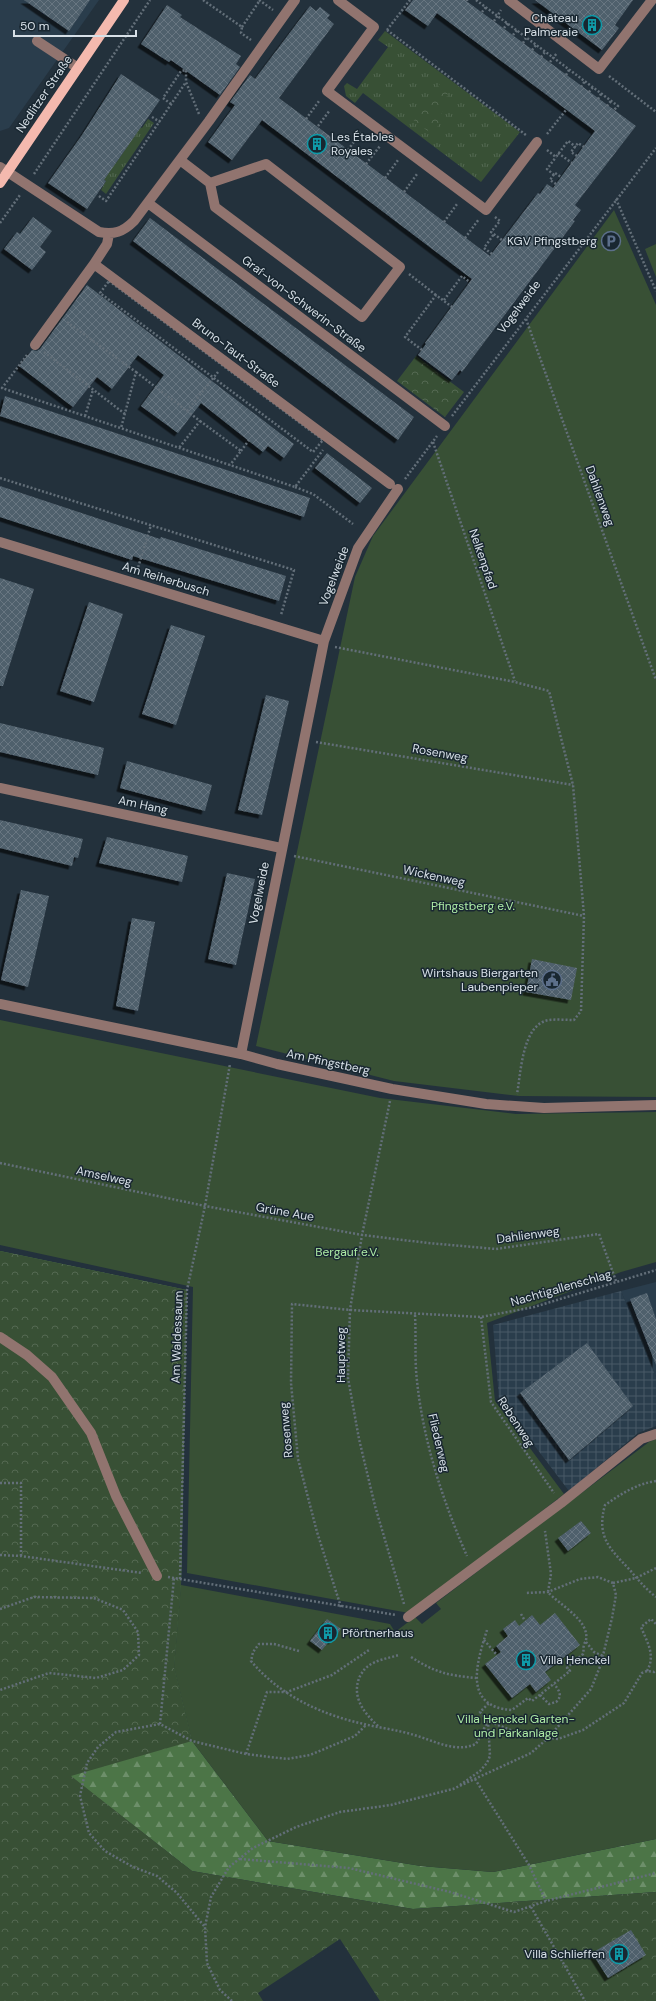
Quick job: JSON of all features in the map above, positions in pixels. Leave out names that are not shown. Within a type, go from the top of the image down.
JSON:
[{"type":"main road","name":"Nedlitzer Straße","points":[[0,183],[4,169],[78,68],[124,0]]},
{"type":"street","points":[[4,169],[99,232],[109,234],[118,233],[126,229],[148,203],[209,121],[295,0]]},
{"type":"street","points":[[338,0],[374,27],[327,91],[486,210],[538,143]]},
{"type":"street","points":[[509,0],[599,69],[652,0]]},
{"type":"street","points":[[37,41],[78,68]]},
{"type":"street","points":[[180,160],[210,183],[215,207],[362,317],[400,267],[266,164],[210,183]]},
{"type":"street","name":"Graf-von-Schwerin-Straße","points":[[148,203],[444,426]]},
{"type":"street","points":[[35,345],[94,264],[107,244],[109,234]]},
{"type":"street","name":"Bruno-Taut-Straße","points":[[94,264],[394,486]]},
{"type":"street","name":"Vogelweide","points":[[236,1053],[324,641],[358,548],[394,486]]},
{"type":"street","name":"Am Reiherbusch","points":[[0,542],[324,641]]},
{"type":"street","name":"Am Hang","points":[[0,788],[281,848]]},
{"type":"street","name":"Am Pfingstberg","points":[[0,1004],[236,1053],[277,1064],[392,1089],[486,1104],[515,1107],[656,1105]]},
{"type":"street","points":[[0,1337],[27,1354],[52,1377],[91,1433],[116,1496],[157,1576]]},
{"type":"street","points":[[408,1617],[473,1570],[641,1440],[656,1434]]},
{"type":"path","points":[[0,223],[150,0]]},
{"type":"path","points":[[203,0],[242,27]]},
{"type":"path","points":[[261,48],[241,33],[242,27],[259,0],[283,16]]},
{"type":"path","points":[[387,30],[410,0]]},
{"type":"path","points":[[476,0],[618,106],[614,110]]},
{"type":"path","points":[[482,12],[486,7]]},
{"type":"path","points":[[374,27],[378,23],[556,157]]},
{"type":"path","points":[[504,28],[508,23]]},
{"type":"path","points":[[513,35],[517,30]]},
{"type":"path","points":[[523,43],[526,38]]},
{"type":"path","points":[[532,50],[536,45]]},
{"type":"path","points":[[542,57],[545,52]]},
{"type":"path","points":[[581,87],[599,69],[656,112]]},
{"type":"path","points":[[171,104],[163,98],[182,71],[186,70],[186,82],[199,114],[209,121]]},
{"type":"path","points":[[566,75],[569,70]]},
{"type":"path","points":[[99,196],[106,201],[186,82]]},
{"type":"path","points":[[589,92],[593,87]]},
{"type":"path","points":[[306,119],[327,91]]},
{"type":"path","points":[[598,99],[601,94]]},
{"type":"path","points":[[318,126],[338,100]]},
{"type":"path","points":[[607,106],[611,101]]},
{"type":"path","points":[[538,143],[566,110]]},
{"type":"path","points":[[152,117],[160,122]]},
{"type":"path","points":[[348,150],[368,122]]},
{"type":"path","points":[[366,164],[387,136]]},
{"type":"path","points":[[561,177],[555,173],[554,175],[547,169],[568,141],[576,147]]},
{"type":"path","points":[[577,156],[571,152],[578,143],[584,147]]},
{"type":"path","name":"Vogelweide","points":[[394,486],[433,442],[656,148]]},
{"type":"path","points":[[385,178],[406,150]]},
{"type":"path","points":[[558,153],[572,163]]},
{"type":"path","points":[[404,192],[424,164]]},
{"type":"path","points":[[554,175],[550,180],[556,184]]},
{"type":"path","points":[[444,222],[464,194]]},
{"type":"path","points":[[616,199],[656,291]]},
{"type":"path","points":[[465,238],[486,210],[500,221],[491,232],[502,240]]},
{"type":"path","points":[[492,254],[484,248],[494,234]]},
{"type":"path","points":[[400,267],[452,307]]},
{"type":"path","points":[[444,300],[462,276],[471,283]]},
{"type":"path","points":[[422,350],[405,336],[436,295]]},
{"type":"path","points":[[57,314],[240,451]]},
{"type":"path","name":"Dahlienweg","points":[[526,319],[656,680]]},
{"type":"path","points":[[125,414],[35,345],[1,389],[295,487],[313,494],[353,524]]},
{"type":"path","points":[[187,411],[226,361]]},
{"type":"path","points":[[121,428],[136,372]]},
{"type":"path","points":[[85,416],[93,390]]},
{"type":"path","points":[[263,421],[266,417]]},
{"type":"path","points":[[179,448],[200,421]]},
{"type":"path","points":[[230,465],[249,440]]},
{"type":"path","points":[[295,487],[331,440]]},
{"type":"path","name":"Nelkenpfad","points":[[433,442],[515,682]]},
{"type":"path","points":[[0,478],[294,570],[277,626]]},
{"type":"path","points":[[134,583],[150,525]]},
{"type":"path","points":[[324,641],[337,648],[515,682],[549,691],[573,785],[584,916],[581,1011],[579,1016],[574,1020],[548,1020],[537,1027],[528,1038],[524,1048],[515,1107]]},
{"type":"path","name":"Rosenweg","points":[[304,739],[573,785]]},
{"type":"path","name":"Wickenweg","points":[[281,848],[296,857],[312,861],[584,916]]},
{"type":"path","name":"Am Waldessaum","points":[[180,1579],[187,1290],[236,1053]]},
{"type":"path","name":"Hauptweg","points":[[392,1089],[362,1235],[350,1310],[348,1378],[359,1439],[375,1506],[408,1617]]},
{"type":"path","name":"Amselweg","points":[[0,1163],[205,1206]]},
{"type":"path","name":"Grüne Aue","points":[[205,1206],[362,1235]]},
{"type":"path","name":"Dahlienweg","points":[[362,1235],[496,1249],[599,1234],[616,1281]]},
{"type":"path","name":"Nachtigallenschlag","points":[[350,1310],[415,1315],[481,1317],[534,1307],[656,1270]]},
{"type":"path","name":"Rosenweg","points":[[341,1606],[317,1532],[298,1459],[291,1383],[292,1304],[350,1310]]},
{"type":"path","name":"Fliederweg","points":[[415,1315],[416,1370],[424,1427],[437,1478],[453,1524],[473,1570]]},
{"type":"path","name":"Rebenweg","points":[[481,1317],[490,1402],[561,1503]]},
{"type":"path","points":[[656,1481],[646,1482],[625,1491],[605,1505],[601,1523],[603,1535],[610,1549],[644,1588],[656,1597]]},
{"type":"path","points":[[0,1483],[21,1483],[21,1556]]},
{"type":"path","points":[[544,1527],[551,1574],[548,1592]]},
{"type":"path","points":[[0,1555],[21,1556],[174,1578],[408,1617]]},
{"type":"path","points":[[526,1593],[548,1592],[580,1579],[598,1577],[613,1583],[636,1578],[656,1568]]},
{"type":"path","points":[[160,1724],[174,1578]]},
{"type":"path","points":[[232,2001],[220,1990],[207,1963],[204,1927],[211,1898],[229,1867],[253,1848],[296,1827],[340,1812],[391,1805],[454,1789],[531,1753],[548,1738],[591,1689],[603,1656],[616,1595],[613,1583]]},
{"type":"path","points":[[548,1592],[554,1599],[576,1616],[584,1630],[586,1642],[594,1652],[603,1656]]},
{"type":"path","points":[[0,1609],[34,1597],[94,1598],[124,1610],[138,1632],[138,1655],[123,1670],[96,1678],[49,1673],[0,1690]]},
{"type":"path","points":[[521,1614],[525,1621]]},
{"type":"path","points":[[647,1671],[652,1656],[641,1627],[651,1619],[656,1624]]},
{"type":"path","points":[[487,1630],[476,1664],[476,1678],[480,1694],[495,1708],[512,1710],[528,1698],[532,1701],[570,1672],[567,1668],[583,1654],[583,1645],[586,1642]]},
{"type":"path","points":[[484,1640],[497,1655]]},
{"type":"path","points":[[299,1651],[274,1644],[259,1644],[253,1652],[251,1661],[263,1675],[287,1692],[314,1708],[366,1725],[378,1726],[414,1734],[445,1745],[465,1749],[476,1744],[488,1721]]},
{"type":"path","points":[[246,1754],[267,1692],[287,1692],[332,1675],[369,1650]]},
{"type":"path","points":[[378,1726],[362,1709],[357,1695],[357,1682],[365,1667],[399,1655]]},
{"type":"path","points":[[411,1657],[428,1668],[447,1675],[476,1678]]},
{"type":"path","points":[[488,1703],[480,1712],[488,1721],[518,1733],[558,1739],[583,1730],[614,1710],[629,1697],[642,1673],[647,1671],[654,1672],[656,1670]]},
{"type":"path","points":[[540,1695],[549,1704],[556,1702],[560,1697],[560,1693],[554,1684]]},
{"type":"path","points":[[454,1789],[480,1771],[487,1763],[491,1747],[488,1721]]},
{"type":"path","points":[[204,1927],[177,1892],[157,1876],[133,1867],[105,1851],[89,1833],[80,1796],[86,1763],[98,1747],[116,1732],[160,1724],[192,1741],[246,1754],[287,1759],[310,1756],[355,1736],[366,1725]]},
{"type":"path","points":[[475,1779],[529,1865],[546,1901]]},
{"type":"path","points":[[240,1859],[349,1868],[450,1892],[514,1912],[546,1901],[656,1873]]},
{"type":"path","points":[[531,1907],[585,2001]]},
{"type":"shaded area","points":[[0,0],[99,0],[9,128],[0,131]]},
{"type":"shaded area","points":[[656,1282],[656,1377],[621,1291]]},
{"type":"shaded area","points":[[621,1291],[656,1377],[656,1426],[638,1433],[569,1491],[499,1399],[493,1325]]},
{"type":"green space","points":[[385,31],[520,132],[481,182],[363,93],[355,103],[346,96],[344,86],[347,83],[357,89],[388,47],[378,40]]},
{"type":"green space","points":[[442,81],[450,86],[435,135],[413,122]]},
{"type":"green space","points":[[148,119],[154,123],[106,194],[101,190],[106,181],[99,176],[106,157],[116,163],[129,144],[134,123],[142,128]]},
{"type":"green space","name":"Pfingstberg e.V.","points":[[614,210],[656,305],[656,1097],[519,1096],[394,1081],[256,1046],[355,577],[373,536]]},
{"type":"green space","points":[[656,244],[656,277],[645,249]]},
{"type":"green space","points":[[416,356],[464,392],[445,417],[397,381]]},
{"type":"green space","name":"Bergauf e.V.","points":[[0,1020],[380,1098],[516,1114],[656,1112],[656,1262],[621,1272],[487,1323],[495,1401],[564,1494],[409,1613],[187,1573],[193,1287],[0,1245]]},
{"type":"green space","points":[[0,1251],[187,1290],[181,1585],[174,1667],[192,1741],[268,1841],[421,1866],[493,1872],[656,1839],[656,1892],[413,1909],[192,1871],[70,1776]]},
{"type":"green space","points":[[0,1251],[187,1290],[181,1585],[174,1667],[192,1741],[71,1776],[192,1871],[413,1909],[656,1892],[656,2001],[380,2001],[340,1939],[258,1993],[263,2001],[0,2001]]},
{"type":"green space","name":"Villa Henckel Garten- und Parkanlage","points":[[656,1439],[656,1839],[493,1872],[421,1866],[268,1841],[192,1741],[174,1667],[181,1585],[390,1624],[395,1632],[415,1617],[422,1624],[441,1609],[436,1603],[649,1442]]},
{"type":"building","points":[[24,0],[90,0],[69,31]]},
{"type":"building","points":[[413,0],[465,0],[636,126],[575,205],[581,210],[573,220],[575,221],[462,372],[460,370],[452,380],[418,355],[426,344],[425,343],[472,279],[262,120],[232,160],[208,142],[235,105],[230,102],[250,75],[255,79],[310,6],[316,11],[320,7],[330,15],[327,18],[334,24],[279,98],[490,256],[538,193],[540,194],[547,184],[553,188],[595,131],[437,13],[428,26],[405,10]]},
{"type":"building","name":"Château Palmeraie","points":[[535,0],[633,0],[615,25],[619,28],[602,50]]},
{"type":"building","points":[[167,5],[182,15],[180,17],[241,56],[236,64],[240,67],[220,95],[171,60],[169,62],[141,44]]},
{"type":"building","points":[[121,74],[160,100],[104,180],[106,181],[87,209],[48,183],[82,135]]},
{"type":"building","points":[[33,217],[52,231],[40,247],[46,252],[32,270],[4,249],[17,232],[20,234]]},
{"type":"building","points":[[150,218],[414,417],[398,440],[133,241]]},
{"type":"building","points":[[87,285],[294,444],[284,458],[268,446],[263,452],[201,403],[178,433],[141,406],[164,375],[138,355],[112,389],[97,377],[73,407],[19,366],[32,350],[37,351],[40,349]]},
{"type":"building","points":[[5,396],[310,498],[304,517],[0,416]]},
{"type":"building","points":[[327,453],[372,488],[360,503],[315,468]]},
{"type":"building","points":[[0,486],[160,539],[161,537],[286,576],[279,601],[133,556],[132,560],[0,517]]},
{"type":"building","points":[[0,578],[34,589],[3,686],[0,686]]},
{"type":"building","points":[[89,602],[123,614],[94,702],[60,691]]},
{"type":"building","points":[[171,625],[205,636],[176,725],[142,714]]},
{"type":"building","points":[[266,695],[289,701],[262,815],[238,810]]},
{"type":"building","points":[[0,723],[104,748],[98,775],[0,752]]},
{"type":"building","points":[[127,761],[212,785],[205,811],[120,788]]},
{"type":"building","points":[[0,820],[83,839],[78,858],[74,857],[72,866],[0,848]]},
{"type":"building","points":[[107,837],[188,856],[182,882],[99,863]]},
{"type":"building","points":[[227,873],[255,879],[236,965],[208,959]]},
{"type":"building","points":[[21,890],[49,896],[28,987],[1,980]]},
{"type":"building","points":[[132,918],[155,922],[138,1011],[116,1006]]},
{"type":"building","name":"Wirtshaus Biergarten Laubenpieper","points":[[532,959],[577,968],[571,1000],[526,992]]},
{"type":"building","points":[[647,1293],[656,1319],[656,1365],[630,1299]]},
{"type":"building","points":[[587,1343],[633,1406],[569,1460],[520,1393]]},
{"type":"building","points":[[581,1521],[591,1533],[568,1551],[558,1538]]},
{"type":"building","name":"Villa Henckel","points":[[555,1613],[580,1645],[545,1672],[551,1680],[536,1692],[530,1684],[512,1698],[485,1664],[501,1652],[496,1646],[508,1636],[503,1629],[515,1620],[519,1626],[532,1615],[540,1625]]},
{"type":"building","name":"Pförtnerhaus","points":[[327,1619],[341,1629],[332,1641],[330,1640],[322,1650],[310,1641]]},
{"type":"building","name":"Villa Schlieffen","points":[[631,1930],[646,1955],[608,1978],[592,1953]]},
{"type":"place","name":"Château Palmeraie","points":[[592,25]]},
{"type":"place","name":"Les Étables Royales","points":[[317,144]]},
{"type":"place","name":"KGV Pfingstberg","points":[[611,241]]},
{"type":"place","name":"Wirtshaus Biergarten Laubenpieper","points":[[552,980]]},
{"type":"place","name":"Pförtnerhaus","points":[[328,1633]]},
{"type":"place","name":"Villa Henckel","points":[[526,1660]]},
{"type":"place","name":"Villa Schlieffen","points":[[619,1954]]}]
